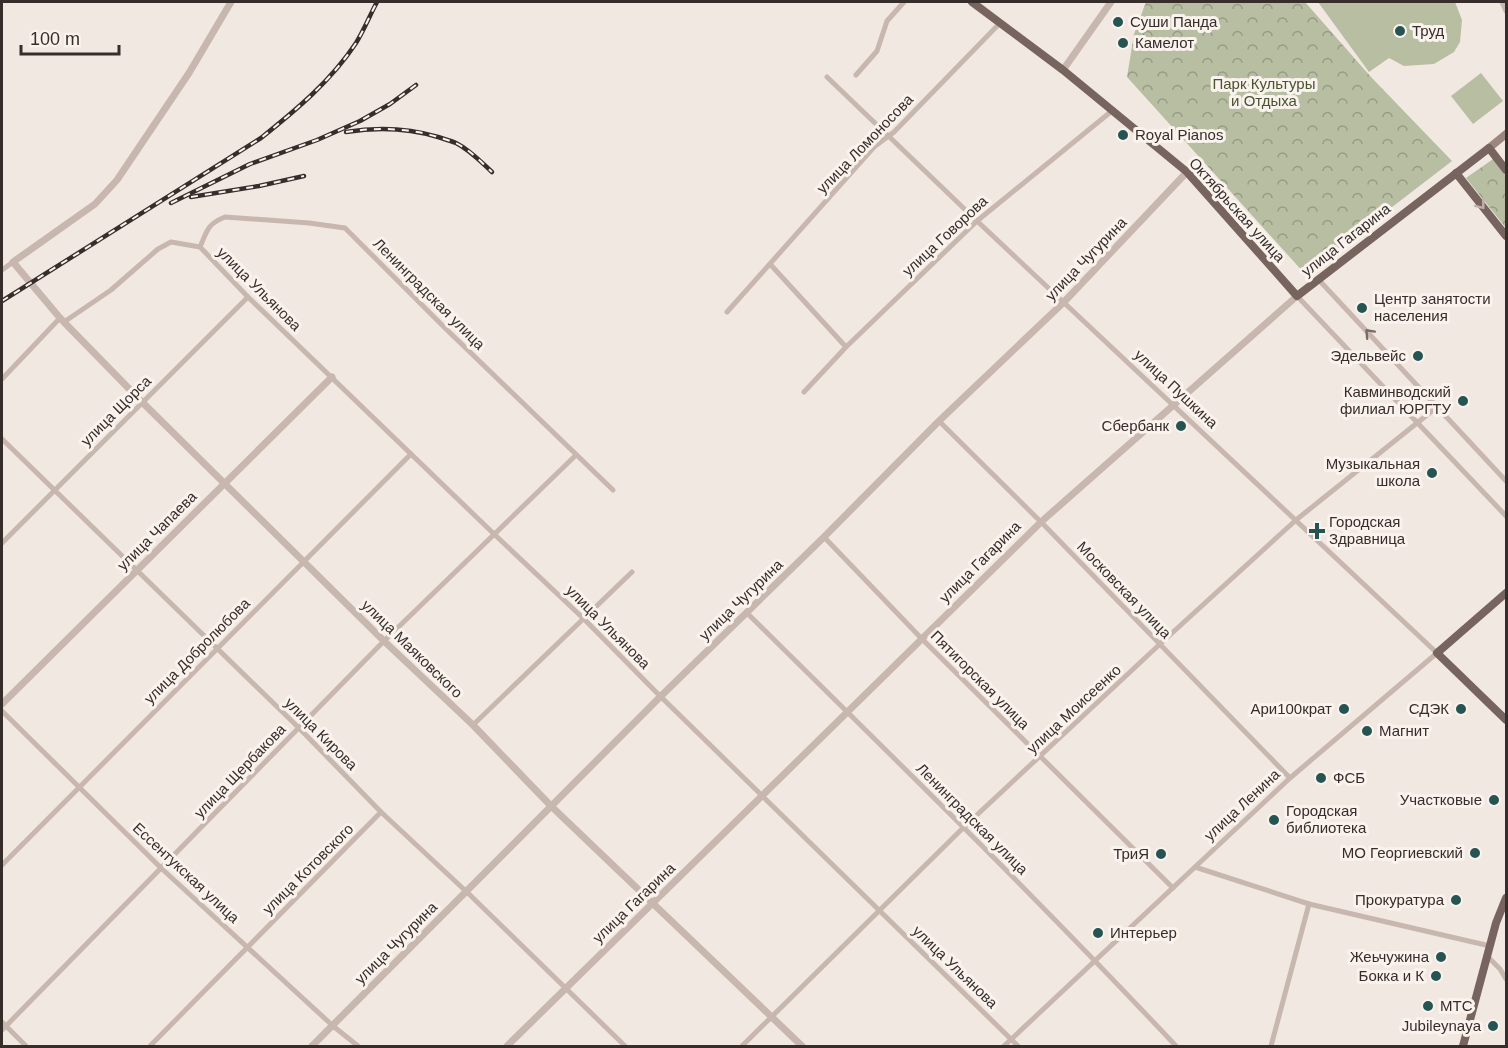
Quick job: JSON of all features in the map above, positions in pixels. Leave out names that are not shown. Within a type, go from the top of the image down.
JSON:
[{"type":"main road","name":"Октябрьская улица","points":[[972,2],[1063,70],[1187,172],[1297,296]]},
{"type":"main road","name":"улица Гагарина","points":[[1297,296],[1506,134]]},
{"type":"main road","points":[[1489,148],[1506,170]]},
{"type":"main road","points":[[1456,173],[1506,236]]},
{"type":"main road","name":"улица Ленина","points":[[1437,653],[1506,593]]},
{"type":"main road","name":"улица Пушкина","points":[[1437,653],[1506,720]]},
{"type":"main road","points":[[1464,1047],[1496,922],[1506,898]]},
{"type":"street","points":[[2,270],[95,204],[117,180],[189,73],[231,2]]},
{"type":"street","points":[[856,75],[877,51],[887,21],[904,2]]},
{"type":"street","points":[[1063,70],[1111,2]]},
{"type":"street","points":[[1502,2],[1506,11]]},
{"type":"street","name":"улица Ломоносова","points":[[727,312],[874,147],[894,132],[1000,23]]},
{"type":"street","name":"улица Пушкина","points":[[828,77],[977,221],[1437,653]]},
{"type":"street","name":"улица Говорова","points":[[804,392],[846,346],[977,221],[1113,110]]},
{"type":"street","name":"улица Чугурина","points":[[312,1047],[661,696],[747,614],[939,421],[1064,302],[1187,172]]},
{"type":"street","name":"Ленинградская улица","points":[[200,247],[213,222],[225,218],[309,223],[345,228],[613,490]]},
{"type":"street","name":"улица Ульянова","points":[[62,320],[111,290],[158,249],[171,242],[200,247],[248,297],[584,619],[1018,1047]]},
{"type":"street","name":"улица Маяковского","points":[[13,262],[62,320],[142,402],[384,641],[473,725],[551,806],[802,1047]]},
{"type":"street","points":[[770,264],[846,346]]},
{"type":"street","points":[[1318,279],[1506,481]]},
{"type":"street","name":"улица Гагарина","points":[[507,1047],[1041,522],[1297,296]]},
{"type":"street","name":"Октябрьская улица","points":[[1297,296],[1506,516]]},
{"type":"street","name":"улица Щорса","points":[[2,543],[248,297]]},
{"type":"street","points":[[2,379],[62,320]]},
{"type":"street","name":"улица Чапаева","points":[[2,704],[332,377]]},
{"type":"street","name":"улица Моисеенко","points":[[742,1047],[964,827],[1160,644],[1296,520],[1437,407]]},
{"type":"street","name":"Московская улица","points":[[939,421],[1041,522],[1290,778]]},
{"type":"street","name":"улица Кирова","points":[[2,439],[299,728],[381,812],[466,891],[625,1047]]},
{"type":"street","name":"улица Добролюбова","points":[[2,865],[411,454]]},
{"type":"street","name":"улица Щербакова","points":[[3,1026],[384,641],[576,455]]},
{"type":"street","name":"Пятигорская улица","points":[[824,537],[922,639],[1173,888]]},
{"type":"street","points":[[473,725],[632,572]]},
{"type":"street","name":"Ленинградская улица","points":[[747,614],[848,711],[1096,960],[1176,1047]]},
{"type":"street","name":"улица Ленина","points":[[1004,1047],[1290,778],[1437,653]]},
{"type":"street","name":"Ессентукская улица","points":[[2,711],[161,868],[358,1047]]},
{"type":"street","name":"улица Котовского","points":[[150,1047],[381,812]]},
{"type":"street","points":[[1195,867],[1309,904],[1490,946]]},
{"type":"street","points":[[1271,1047],[1309,904]]},
{"type":"street","points":[[1487,956],[1506,979]]},
{"type":"street","points":[[3,1026],[26,1047]]},
{"type":"green space","name":"Парк Культуры и Отдыха","points":[[1146,2],[1305,2],[1371,77],[1452,161],[1305,274],[1127,77],[1134,34]]},
{"type":"green space","name":"Труд","points":[[1318,2],[1455,2],[1462,20],[1460,42],[1454,52],[1434,64],[1404,66],[1389,58],[1369,72]]},
{"type":"green space","points":[[1481,73],[1503,101],[1473,124],[1451,96]]},
{"type":"green space","points":[[1493,159],[1506,176],[1506,228],[1466,178]]},
{"type":"railway","points":[[2,301],[261,138],[300,106],[336,70],[356,43],[377,2]]},
{"type":"railway","points":[[171,203],[250,164],[317,140],[360,121],[390,104],[416,85]]},
{"type":"railway","points":[[346,132],[392,129],[438,137],[461,146],[492,172]]},
{"type":"railway","points":[[191,197],[304,176]]},
{"type":"place","name":"Суши Панда","points":[[1118,22]]},
{"type":"place","name":"Труд","points":[[1400,31]]},
{"type":"place","name":"Камелот","points":[[1123,43]]},
{"type":"place","name":"Royal Pianos","points":[[1123,135]]},
{"type":"place","name":"Центр занятости населения","points":[[1362,308]]},
{"type":"place","name":"Эдельвейс","points":[[1418,356]]},
{"type":"place","name":"Кавминводский филиал ЮРГТУ","points":[[1463,401]]},
{"type":"place","name":"Сбербанк","points":[[1181,426]]},
{"type":"place","name":"Музыкальная школа","points":[[1432,473]]},
{"type":"place","name":"Городская Здравница","points":[[1317,531]]},
{"type":"place","name":"Ари100крат","points":[[1344,709]]},
{"type":"place","name":"СДЭК","points":[[1461,709]]},
{"type":"place","name":"Магнит","points":[[1367,731]]},
{"type":"place","name":"ФСБ","points":[[1321,778]]},
{"type":"place","name":"Участковые","points":[[1494,800]]},
{"type":"place","name":"Городская библиотека","points":[[1274,820]]},
{"type":"place","name":"МО Георгиевский","points":[[1475,853]]},
{"type":"place","name":"ТриЯ","points":[[1161,854]]},
{"type":"place","name":"Прокуратура","points":[[1456,900]]},
{"type":"place","name":"Интерьер","points":[[1098,933]]},
{"type":"place","name":"Жеьчужина","points":[[1441,957]]},
{"type":"place","name":"Бокка и К","points":[[1436,976]]},
{"type":"place","name":"МТС","points":[[1428,1006]]},
{"type":"place","name":"Jubileynaya","points":[[1493,1026]]}]
